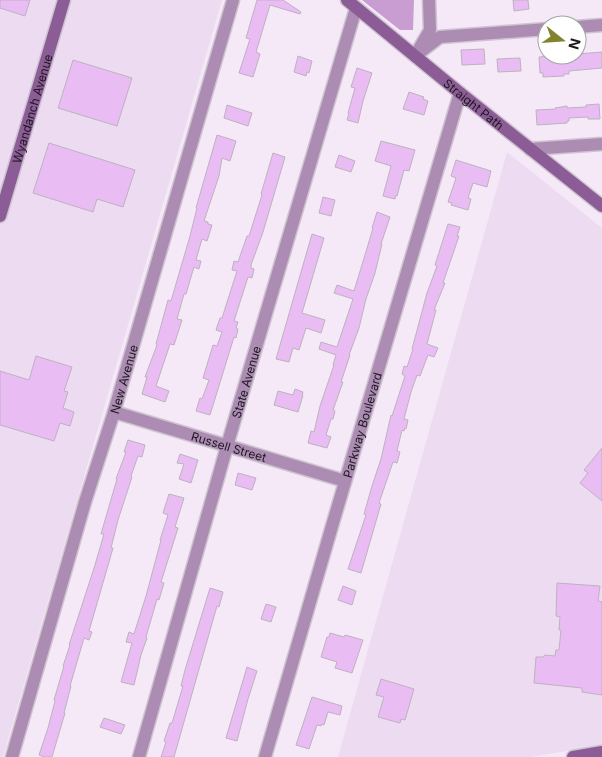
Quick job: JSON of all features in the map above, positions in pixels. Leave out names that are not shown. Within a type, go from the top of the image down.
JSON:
[{"type":"main road","name":"Wyandanch Avenue","points":[[0,216],[64,0]]},
{"type":"main road","name":"Straight Path","points":[[352,4],[602,206]]},
{"type":"main road","points":[[573,757],[602,752]]},
{"type":"street","name":"New Avenue","points":[[12,757],[85,502],[114,412],[232,0]]},
{"type":"street","points":[[415,56],[430,30],[429,0]]},
{"type":"street","name":"State Avenue","points":[[139,757],[352,4]]},
{"type":"street","points":[[587,26],[602,25]]},
{"type":"street","points":[[415,56],[440,37],[537,30]]},
{"type":"street","name":"Parkway Boulevard","points":[[265,757],[460,93]]},
{"type":"street","points":[[530,149],[602,144]]},
{"type":"street","name":"Russell Street","points":[[114,412],[345,481]]},
{"type":"shaded area","points":[[0,0],[222,0],[3,757],[0,757]]},
{"type":"shaded area","points":[[362,0],[414,0],[413,30],[400,30]]},
{"type":"shaded area","points":[[507,152],[602,228],[602,745],[531,757],[338,757]]},
{"type":"building","points":[[0,0],[30,0],[25,16],[0,8]]},
{"type":"building","points":[[257,0],[283,0],[301,12],[300,14],[270,5],[256,52],[260,54],[253,77],[239,73],[250,39],[246,38]]},
{"type":"building","points":[[513,0],[528,0],[529,9],[514,11]]},
{"type":"building","points":[[484,49],[485,64],[462,65],[461,50]]},
{"type":"building","points":[[602,52],[602,68],[569,71],[569,74],[564,74],[564,76],[543,77],[543,73],[540,73],[540,65],[587,65],[587,53]]},
{"type":"building","points":[[298,56],[312,61],[309,73],[307,72],[306,76],[294,72]]},
{"type":"building","points":[[520,58],[521,71],[498,72],[497,59]]},
{"type":"building","points":[[73,60],[132,78],[117,126],[58,108]]},
{"type":"building","points":[[357,68],[372,73],[358,123],[347,120],[355,88],[351,87]]},
{"type":"building","points":[[409,92],[424,97],[423,99],[428,101],[424,115],[403,109]]},
{"type":"building","points":[[599,104],[600,119],[588,119],[588,117],[569,118],[567,123],[537,125],[536,110],[556,109],[567,106],[567,108],[586,107],[586,105]]},
{"type":"building","points":[[227,105],[252,113],[248,126],[224,118]]},
{"type":"building","points":[[217,135],[236,141],[230,161],[222,158],[219,176],[204,221],[212,225],[207,241],[202,239],[196,260],[201,261],[199,269],[194,267],[186,294],[184,294],[177,319],[182,320],[174,345],[170,344],[156,386],[169,391],[165,402],[142,394],[147,377],[145,377],[157,345],[168,300],[171,301]]},
{"type":"building","points":[[381,141],[415,150],[409,171],[404,170],[395,199],[383,196],[391,166],[375,161]]},
{"type":"building","points":[[49,143],[135,170],[123,207],[97,199],[93,212],[33,193]]},
{"type":"building","points":[[273,153],[285,157],[263,232],[251,265],[251,268],[254,269],[252,278],[248,277],[234,321],[238,322],[236,338],[234,337],[210,415],[196,411],[209,380],[203,378],[213,345],[217,346],[222,332],[216,330],[220,318],[222,318],[237,271],[232,270],[234,261],[238,262],[247,236],[249,236]]},
{"type":"building","points":[[339,155],[355,161],[351,172],[335,167]]},
{"type":"building","points":[[456,160],[491,171],[487,187],[473,183],[468,198],[471,199],[468,210],[451,205],[452,203],[448,202],[456,178],[451,176]]},
{"type":"building","points":[[323,197],[335,200],[331,216],[319,213]]},
{"type":"building","points":[[377,212],[390,217],[359,328],[333,410],[335,411],[333,419],[331,419],[326,435],[331,437],[327,448],[308,443],[311,431],[314,432],[336,355],[319,349],[321,342],[337,347],[353,299],[334,293],[337,285],[354,291]]},
{"type":"building","points":[[448,224],[460,227],[457,236],[459,236],[443,283],[445,283],[434,310],[436,310],[427,344],[438,348],[434,357],[428,355],[420,376],[417,375],[411,392],[404,419],[408,420],[406,429],[402,430],[397,451],[400,452],[397,463],[393,462],[379,503],[381,504],[361,573],[348,569],[366,515],[364,514],[381,459],[391,415],[405,376],[402,374],[404,366],[407,367],[413,349],[427,293],[437,266],[435,265]]},
{"type":"building","points":[[312,234],[324,238],[302,313],[325,320],[321,333],[306,328],[299,350],[293,348],[289,362],[276,359]]},
{"type":"building","points":[[36,356],[72,367],[64,391],[68,392],[63,408],[74,412],[70,426],[60,423],[54,441],[0,425],[0,371],[29,380]]},
{"type":"building","points":[[295,389],[303,392],[298,412],[274,405],[278,391],[293,395]]},
{"type":"building","points":[[128,440],[145,445],[142,457],[138,456],[131,476],[89,631],[92,632],[89,640],[84,638],[52,757],[44,757],[39,755],[48,728],[69,645],[104,534],[101,534]]},
{"type":"building","points":[[602,448],[602,501],[580,483],[588,473],[584,470]]},
{"type":"building","points":[[180,454],[198,460],[191,483],[179,479],[184,464],[177,463]]},
{"type":"building","points":[[238,473],[256,478],[252,490],[235,485]]},
{"type":"building","points":[[169,494],[184,498],[175,527],[178,528],[161,582],[164,583],[159,600],[157,599],[134,685],[121,682],[132,643],[126,642],[129,632],[134,634],[146,596],[168,515],[163,513]]},
{"type":"building","points":[[557,583],[600,586],[598,601],[602,602],[602,695],[582,692],[582,688],[534,683],[536,657],[543,657],[545,655],[555,656],[556,650],[559,650],[561,630],[559,630],[560,617],[556,616]]},
{"type":"building","points":[[343,586],[356,591],[352,605],[338,600]]},
{"type":"building","points":[[210,588],[223,592],[219,607],[217,606],[174,757],[161,757],[166,742],[164,741],[170,723],[172,723],[183,686],[181,686],[185,670]]},
{"type":"building","points":[[266,604],[276,607],[271,622],[261,619]]},
{"type":"building","points":[[330,633],[363,640],[352,673],[335,668],[337,662],[321,657]]},
{"type":"building","points":[[247,667],[257,671],[237,741],[226,738]]},
{"type":"building","points":[[381,679],[414,689],[405,720],[401,719],[400,723],[378,717],[384,697],[376,695]]},
{"type":"building","points":[[312,697],[342,706],[340,715],[328,712],[324,725],[317,725],[309,749],[296,745]]},
{"type":"building","points":[[104,718],[125,725],[121,734],[100,727]]}]
